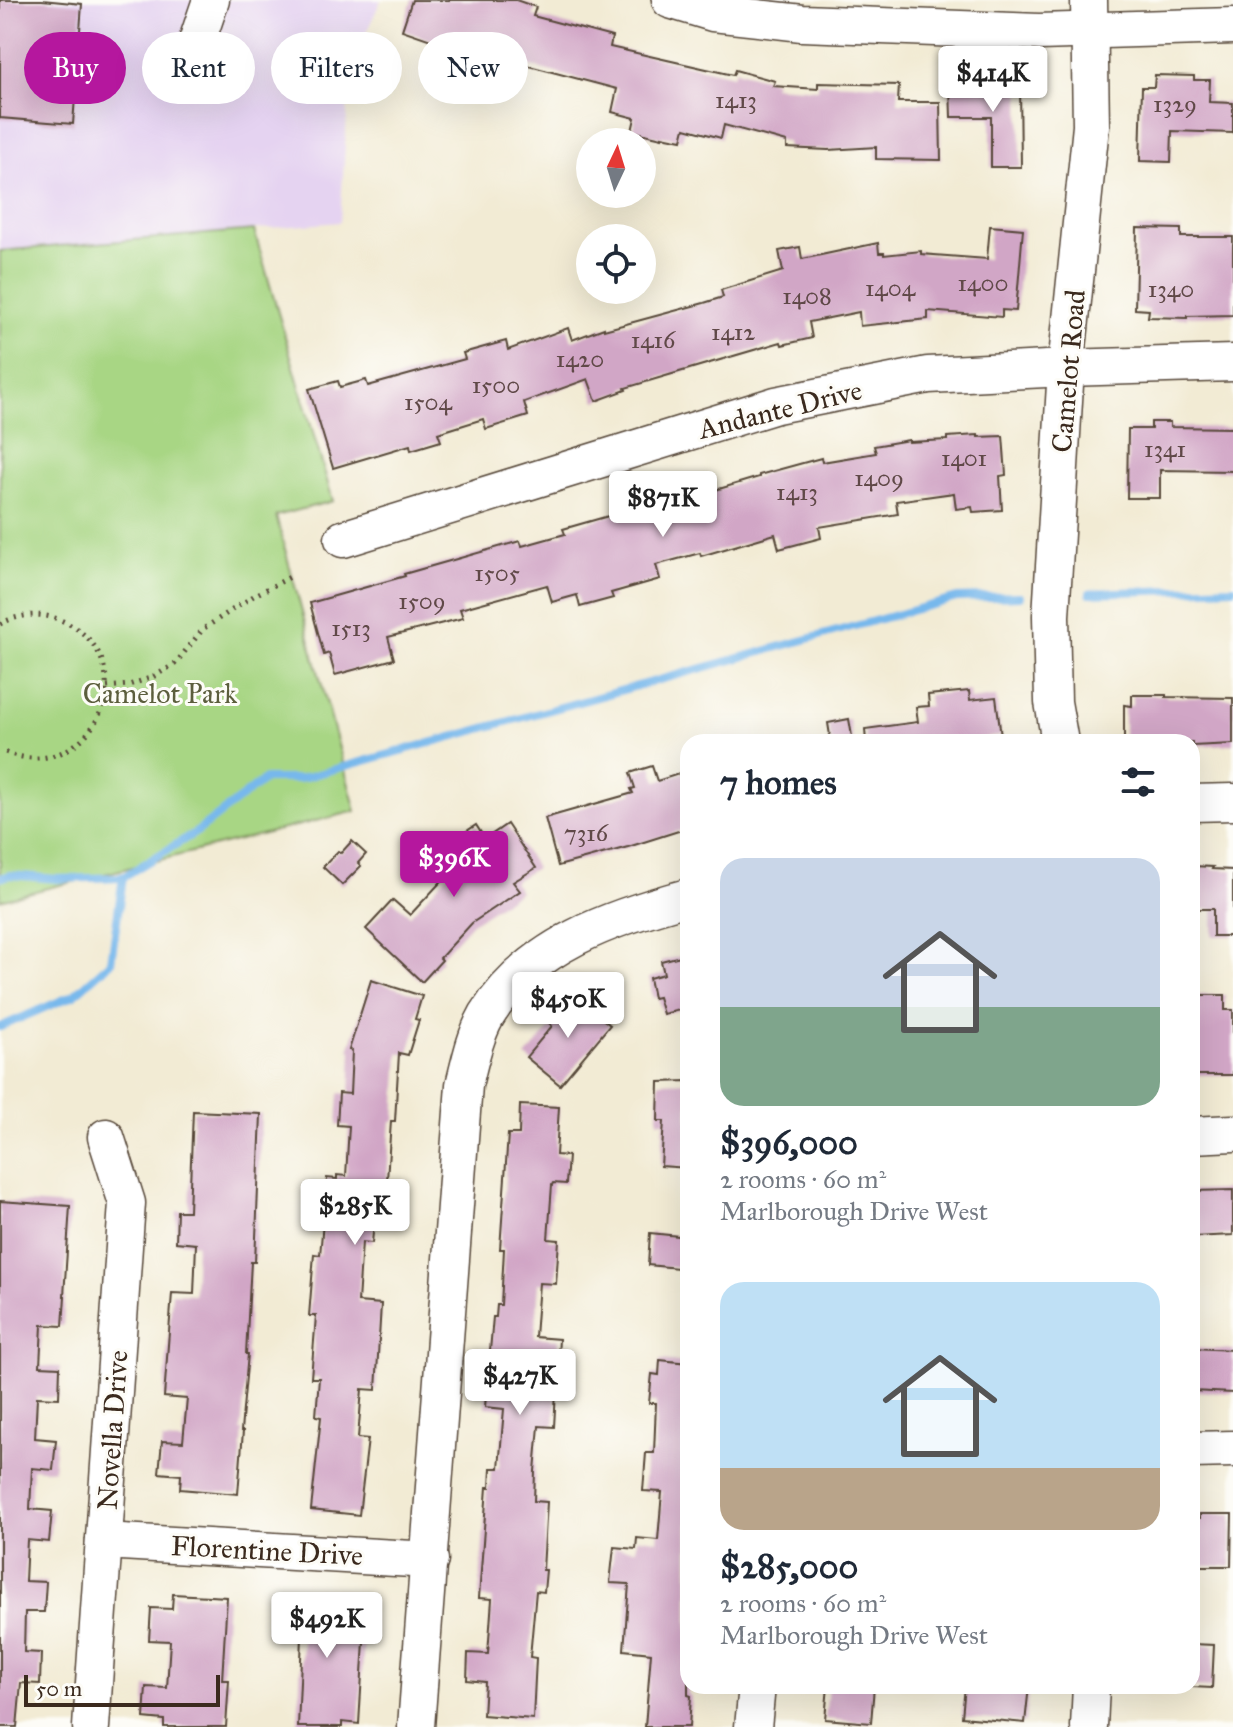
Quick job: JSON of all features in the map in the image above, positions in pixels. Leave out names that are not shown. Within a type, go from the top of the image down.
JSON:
[{"type":"street","points":[[200,32],[211,0]]},
{"type":"street","points":[[670,0],[713,13],[802,23],[1039,32],[1090,15],[1233,26]]},
{"type":"street","name":"Camelot Road","points":[[1059,734],[1053,702],[1051,616],[1066,368],[1091,126],[1090,15]]},
{"type":"street","name":"Andante Drive","points":[[343,539],[776,405],[928,375],[1233,363]]},
{"type":"street","points":[[1200,803],[1233,802]]},
{"type":"street","points":[[416,1727],[464,1085],[475,1043],[486,1017],[504,991],[549,952],[599,925],[644,908],[680,899]]},
{"type":"street","points":[[1200,1135],[1233,1133]]},
{"type":"street","name":"Novella Drive","points":[[91,1727],[127,1203],[106,1137]]},
{"type":"street","points":[[1200,1450],[1233,1449]]},
{"type":"street","name":"Florentine Drive","points":[[104,1541],[430,1560]]},
{"type":"street","points":[[753,1727],[756,1694]]},
{"type":"street","points":[[1089,1727],[1091,1694]]},
{"type":"path","points":[[107,687],[129,685],[153,677],[175,664],[203,629],[255,595],[292,576]]},
{"type":"path","points":[[0,624],[20,616],[39,615],[73,626],[98,652],[105,669],[107,687],[98,720],[89,734],[76,745],[45,758],[29,759],[0,750]]},
{"type":"shaded area","points":[[0,0],[381,0],[366,32],[271,32],[271,104],[348,104],[340,222],[0,251]]},
{"type":"green space","name":"Camelot Park","points":[[254,230],[333,501],[276,516],[356,811],[0,900],[0,251]]},
{"type":"building","points":[[0,0],[82,4],[80,32],[24,32],[24,104],[74,104],[73,124],[0,118]]},
{"type":"building","points":[[412,0],[516,0],[536,7],[533,16],[612,37],[610,47],[733,75],[735,70],[775,81],[773,86],[818,89],[818,83],[899,85],[898,102],[940,102],[941,160],[876,159],[876,147],[828,150],[787,148],[787,142],[724,125],[721,138],[685,128],[682,140],[656,137],[656,128],[633,128],[635,118],[612,112],[617,89],[528,66],[528,32],[418,32],[418,36],[402,30]]},
{"type":"building","points":[[1155,75],[1194,76],[1194,80],[1210,80],[1209,102],[1233,103],[1233,133],[1172,131],[1171,162],[1140,161],[1142,87],[1154,87]]},
{"type":"building","points":[[966,77],[1008,77],[1008,84],[1020,84],[1021,167],[991,167],[991,117],[951,117],[950,86],[966,86]]},
{"type":"building","points":[[990,226],[1023,229],[1016,311],[1002,310],[1002,317],[928,311],[928,319],[860,326],[859,312],[809,322],[812,338],[782,345],[781,342],[625,388],[596,401],[588,379],[524,402],[528,416],[486,429],[483,419],[438,433],[441,441],[411,450],[410,445],[333,468],[309,389],[338,381],[340,387],[366,380],[368,386],[465,359],[463,353],[506,341],[508,350],[568,328],[572,340],[604,328],[704,303],[723,297],[721,290],[783,271],[779,251],[800,247],[802,259],[878,243],[879,253],[884,255],[921,251],[921,254],[987,259]]},
{"type":"building","points":[[1137,228],[1181,229],[1181,237],[1233,237],[1233,315],[1148,317],[1149,310],[1135,309]]},
{"type":"building","points":[[1151,422],[1170,422],[1170,427],[1233,428],[1233,471],[1160,470],[1160,498],[1127,498],[1128,429],[1151,429]]},
{"type":"building","points":[[1003,436],[1006,475],[1000,476],[1002,510],[973,512],[972,507],[956,509],[954,493],[896,501],[898,514],[819,527],[821,538],[779,549],[775,534],[701,556],[700,553],[656,565],[660,579],[611,593],[613,598],[580,607],[577,595],[552,602],[547,585],[460,609],[463,618],[388,637],[394,659],[335,675],[329,653],[324,655],[310,603],[520,541],[522,546],[565,534],[563,529],[668,499],[669,504],[821,458],[822,462],[876,453],[874,446],[909,440],[947,440],[947,437]]},
{"type":"building","points":[[969,691],[970,700],[996,697],[1001,734],[865,734],[865,729],[918,722],[916,707],[929,706],[928,695]]},
{"type":"building","points":[[1132,695],[1233,698],[1233,744],[1200,746],[1200,734],[1124,734],[1124,705],[1132,706]]},
{"type":"building","points":[[849,719],[852,734],[830,734],[828,723]]},
{"type":"building","points":[[652,766],[657,781],[680,774],[680,831],[558,866],[545,818],[633,793],[631,789],[635,788],[630,773]]},
{"type":"building","points":[[507,824],[536,868],[513,882],[520,891],[472,923],[422,982],[366,929],[393,900],[410,915],[453,869],[440,849],[476,825],[485,839]]},
{"type":"building","points":[[352,841],[366,854],[358,863],[361,866],[342,885],[323,867]]},
{"type":"building","points":[[1200,866],[1233,870],[1233,936],[1213,936],[1213,909],[1200,909]]},
{"type":"building","points":[[680,956],[680,1010],[663,1014],[658,997],[653,998],[649,978],[664,974],[661,961]]},
{"type":"building","points":[[371,980],[422,996],[415,1019],[419,1020],[408,1055],[399,1053],[395,1121],[391,1121],[387,1180],[392,1180],[388,1213],[375,1211],[372,1243],[362,1242],[358,1302],[381,1304],[376,1390],[362,1389],[358,1438],[368,1439],[359,1515],[311,1510],[321,1417],[316,1416],[319,1378],[311,1378],[316,1316],[309,1316],[314,1254],[320,1255],[327,1178],[346,1176],[349,1126],[337,1125],[339,1093],[350,1094],[352,1051],[349,1050]]},
{"type":"building","points":[[572,994],[610,1025],[560,1085],[526,1057],[552,1026],[549,1023]]},
{"type":"building","points":[[1200,995],[1225,995],[1225,1010],[1233,1010],[1233,1075],[1200,1075]]},
{"type":"building","points":[[680,1081],[680,1167],[661,1166],[664,1121],[658,1121],[659,1082]]},
{"type":"building","points":[[520,1105],[559,1107],[556,1155],[568,1156],[566,1184],[552,1185],[548,1239],[559,1240],[556,1284],[539,1283],[535,1337],[559,1339],[554,1427],[539,1426],[535,1471],[534,1501],[547,1502],[544,1592],[536,1591],[530,1657],[536,1658],[533,1719],[483,1715],[485,1682],[467,1680],[468,1653],[488,1654],[492,1599],[479,1598],[487,1487],[490,1487],[491,1468],[499,1468],[504,1409],[485,1407],[493,1317],[496,1317],[497,1305],[501,1305],[504,1249],[500,1249],[508,1134],[519,1134]]},
{"type":"building","points":[[193,1111],[261,1114],[255,1262],[251,1262],[238,1494],[180,1489],[181,1475],[159,1473],[162,1441],[183,1442],[187,1399],[164,1397],[172,1293],[194,1294],[196,1244],[176,1242],[177,1211],[189,1211]]},
{"type":"building","points":[[1233,1190],[1233,1235],[1200,1237],[1200,1191]]},
{"type":"building","points":[[0,1201],[70,1206],[63,1326],[42,1325],[40,1366],[60,1367],[59,1398],[37,1397],[35,1438],[56,1440],[53,1470],[32,1468],[30,1509],[52,1511],[49,1542],[27,1540],[25,1581],[46,1582],[44,1612],[25,1612],[24,1652],[41,1653],[40,1684],[21,1683],[17,1727],[0,1727]]},
{"type":"building","points":[[650,1233],[680,1236],[680,1268],[648,1265]]},
{"type":"building","points":[[1200,1348],[1233,1350],[1233,1393],[1200,1391]]},
{"type":"building","points":[[660,1360],[680,1362],[680,1694],[691,1696],[689,1727],[645,1727],[651,1653],[624,1650],[629,1584],[610,1583],[614,1547],[636,1549],[637,1538],[658,1540],[662,1492],[643,1491],[646,1453],[654,1453],[656,1403],[649,1403],[652,1374],[659,1375]]},
{"type":"building","points":[[1200,1514],[1232,1514],[1231,1566],[1200,1566]]},
{"type":"building","points":[[173,1594],[227,1597],[222,1680],[229,1680],[226,1727],[164,1727],[164,1720],[144,1718],[146,1687],[167,1688],[170,1641],[149,1640],[151,1608],[172,1609]]},
{"type":"building","points":[[316,1599],[361,1601],[359,1623],[365,1624],[359,1724],[342,1722],[342,1727],[298,1727],[302,1637],[274,1635],[277,1604],[316,1607]]},
{"type":"building","points":[[1200,1644],[1214,1645],[1212,1688],[1200,1687]]},
{"type":"building","points":[[827,1694],[873,1694],[871,1723],[825,1719]]},
{"type":"building","points":[[964,1694],[1028,1694],[1025,1723],[962,1717]]},
{"type":"waterway","points":[[1090,593],[1233,588]]},
{"type":"waterway","points":[[0,1027],[74,995],[111,962],[123,877],[198,831],[265,779],[299,779],[957,598],[1020,596]]},
{"type":"waterway","points":[[0,878],[9,875],[57,879],[123,877]]}]
